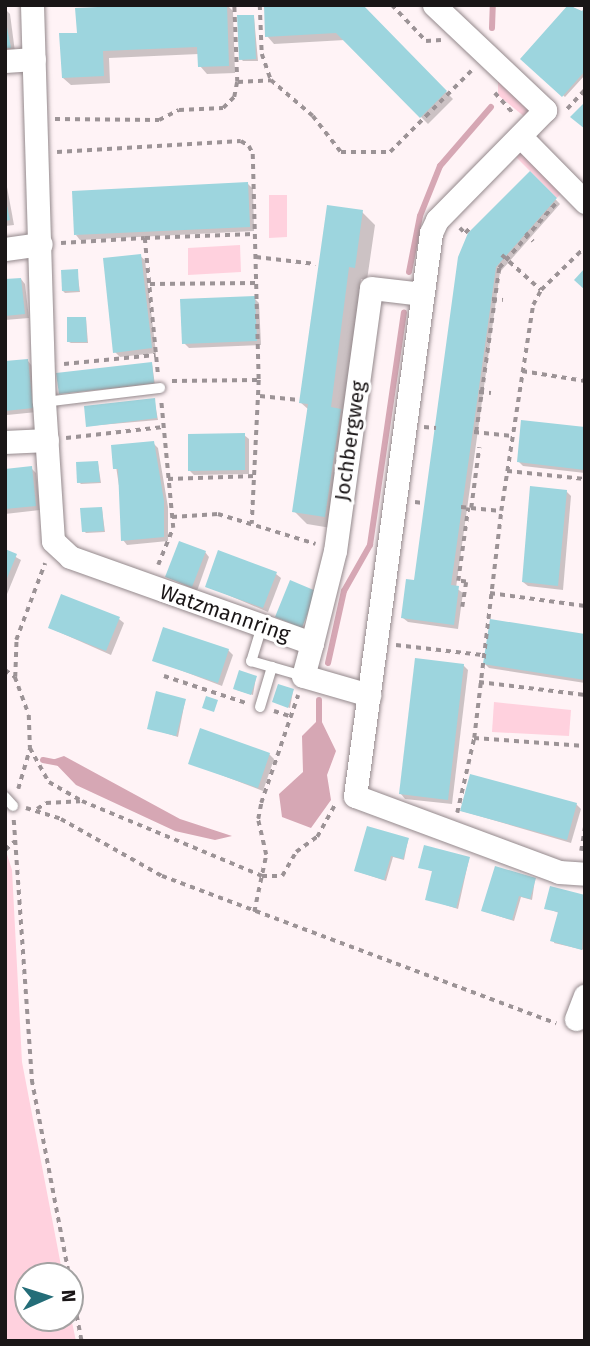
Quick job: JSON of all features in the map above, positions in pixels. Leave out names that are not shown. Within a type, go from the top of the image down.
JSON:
[{"type":"street","points":[[32,5],[44,402],[53,541]]},
{"type":"street","points":[[433,5],[545,110],[438,220],[431,233],[355,796],[452,835],[559,872],[581,874]]},
{"type":"street","points":[[5,61],[34,59]]},
{"type":"street","points":[[520,136],[578,195]]},
{"type":"street","points":[[5,248],[41,244]]},
{"type":"street","name":"Jochbergweg","points":[[312,643],[335,551],[371,288],[422,294]]},
{"type":"street","points":[[5,442],[47,440]]},
{"type":"street","name":"Watzmannring","points":[[53,541],[70,557],[312,643],[303,676]]},
{"type":"street","points":[[303,676],[369,695]]},
{"type":"street","points":[[568,1021],[585,996]]},
{"type":"lane","points":[[44,402],[159,385]]},
{"type":"lane","points":[[262,626],[251,661],[303,676]]},
{"type":"lane","points":[[260,707],[272,667]]},
{"type":"lane","points":[[5,797],[13,806]]},
{"type":"path","points":[[50,118],[159,120],[179,110],[223,108],[234,97],[237,82],[234,5]]},
{"type":"path","points":[[260,5],[262,54],[271,80],[313,116],[341,152],[390,152],[486,56]]},
{"type":"path","points":[[237,82],[271,80]]},
{"type":"path","points":[[52,152],[241,141],[253,154],[260,396],[252,524]]},
{"type":"path","points":[[512,436],[475,432],[493,299],[503,256],[525,233],[578,195]]},
{"type":"path","points":[[525,233],[533,241]]},
{"type":"path","points":[[145,238],[254,234]]},
{"type":"path","points":[[452,835],[474,737],[501,512],[533,305],[541,290],[585,247]]},
{"type":"path","points":[[503,256],[541,290]]},
{"type":"path","points":[[256,257],[316,264]]},
{"type":"path","points":[[150,284],[258,283]]},
{"type":"path","points":[[493,299],[503,300]]},
{"type":"path","points":[[43,366],[156,355]]},
{"type":"path","points":[[522,371],[585,381]]},
{"type":"path","points":[[159,385],[260,380]]},
{"type":"path","points":[[481,392],[491,393]]},
{"type":"path","points":[[260,396],[299,400]]},
{"type":"path","points":[[47,440],[163,427]]},
{"type":"path","points":[[463,607],[466,582],[458,581],[479,448]]},
{"type":"path","points":[[507,471],[585,480]]},
{"type":"path","points":[[168,479],[255,476]]},
{"type":"path","points":[[461,507],[501,512]]},
{"type":"path","points":[[172,517],[218,514],[335,551]]},
{"type":"path","points":[[53,541],[16,640],[15,677],[29,715],[30,748],[13,806],[32,1080],[82,1341]]},
{"type":"path","points":[[490,593],[585,606]]},
{"type":"path","points":[[376,642],[482,655]]},
{"type":"path","points":[[5,670],[15,677]]},
{"type":"path","points":[[164,676],[292,717]]},
{"type":"path","points":[[254,912],[266,855],[258,819],[261,803],[292,717],[303,676]]},
{"type":"path","points":[[479,682],[585,695]]},
{"type":"path","points":[[474,737],[585,746]]},
{"type":"path","points":[[30,748],[49,782],[82,801],[262,876],[282,876],[296,852],[317,836],[334,806],[355,796]]},
{"type":"path","points":[[37,808],[46,803],[82,801]]},
{"type":"path","points":[[13,806],[37,808],[162,876],[254,912],[568,1021]]},
{"type":"path","points":[[581,874],[585,826]]},
{"type":"path","points":[[5,850],[15,841]]},
{"type":"shaded area","points":[[498,73],[531,107],[526,118],[498,95]]},
{"type":"shaded area","points":[[523,149],[564,190],[557,198],[516,157]]},
{"type":"shaded area","points":[[269,195],[287,195],[287,237],[269,238]]},
{"type":"shaded area","points":[[240,245],[241,272],[188,275],[188,248]]},
{"type":"shaded area","points":[[494,702],[571,710],[569,736],[492,732]]},
{"type":"shaded area","points":[[320,718],[336,751],[327,775],[331,800],[311,828],[282,817],[279,794],[303,772],[302,736]]},
{"type":"shaded area","points":[[64,756],[180,819],[232,836],[215,840],[175,831],[76,785],[52,760]]},
{"type":"shaded area","points":[[5,848],[12,870],[22,1062],[60,1262],[14,1262],[14,1332],[74,1332],[76,1341],[5,1341]]},
{"type":"building","points":[[227,5],[229,66],[198,67],[197,47],[103,51],[104,76],[62,78],[59,33],[77,33],[75,8]]},
{"type":"building","points":[[264,5],[363,5],[447,91],[420,118],[336,33],[265,37]]},
{"type":"building","points":[[568,5],[582,11],[585,7],[585,71],[562,97],[520,59]]},
{"type":"building","points":[[237,15],[254,15],[256,59],[239,60]]},
{"type":"building","points":[[5,17],[11,48],[5,48]]},
{"type":"building","points":[[585,102],[585,129],[570,117]]},
{"type":"building","points":[[530,171],[557,198],[496,267],[451,585],[459,586],[454,625],[401,618],[406,579],[414,580],[458,257],[468,233]]},
{"type":"building","points":[[248,182],[250,227],[74,235],[72,191]]},
{"type":"building","points":[[5,196],[10,220],[5,221]]},
{"type":"building","points":[[327,205],[363,210],[355,268],[349,267],[331,407],[341,409],[325,517],[292,512],[308,404],[299,403]]},
{"type":"building","points":[[141,254],[152,348],[113,353],[103,258]]},
{"type":"building","points":[[585,268],[585,290],[574,280]]},
{"type":"building","points":[[78,269],[79,291],[62,291],[61,270]]},
{"type":"building","points":[[21,278],[25,314],[5,316],[5,279]]},
{"type":"building","points":[[255,296],[257,341],[182,344],[180,299]]},
{"type":"building","points":[[67,317],[86,317],[87,342],[67,342]]},
{"type":"building","points":[[28,359],[33,408],[5,411],[5,361]]},
{"type":"building","points":[[152,362],[154,383],[59,394],[56,373]]},
{"type":"building","points":[[155,398],[157,418],[86,427],[84,406]]},
{"type":"building","points":[[521,420],[585,427],[585,470],[517,462]]},
{"type":"building","points":[[245,433],[245,470],[188,471],[188,434]]},
{"type":"building","points":[[154,441],[164,501],[164,537],[121,541],[118,469],[113,469],[111,445]]},
{"type":"building","points":[[98,461],[100,482],[77,483],[76,462]]},
{"type":"building","points":[[32,466],[36,506],[5,509],[5,469]]},
{"type":"building","points":[[530,486],[567,490],[558,586],[522,582]]},
{"type":"building","points":[[102,507],[104,531],[82,532],[80,508]]},
{"type":"building","points":[[179,541],[206,551],[192,587],[165,577]]},
{"type":"building","points":[[5,549],[17,554],[5,583]]},
{"type":"building","points":[[218,550],[277,572],[263,608],[205,587]]},
{"type":"building","points":[[290,580],[316,591],[302,628],[275,617]]},
{"type":"building","points":[[61,594],[120,617],[106,651],[48,628]]},
{"type":"building","points":[[490,619],[585,634],[585,680],[483,664]]},
{"type":"building","points":[[163,627],[229,649],[218,683],[152,661]]},
{"type":"building","points":[[415,658],[464,664],[448,800],[399,794]]},
{"type":"building","points":[[239,670],[257,676],[251,695],[233,689]]},
{"type":"building","points":[[278,684],[294,689],[288,708],[272,702]]},
{"type":"building","points":[[156,691],[186,699],[176,736],[147,729]]},
{"type":"building","points":[[206,696],[218,700],[214,712],[202,708]]},
{"type":"building","points":[[200,728],[270,753],[258,788],[188,764]]},
{"type":"building","points":[[470,774],[577,803],[567,840],[460,811]]},
{"type":"building","points":[[367,826],[409,838],[403,859],[391,856],[384,880],[354,871]]},
{"type":"building","points":[[424,845],[470,857],[456,908],[425,900],[432,871],[418,868]]},
{"type":"building","points":[[495,866],[536,878],[530,899],[519,896],[512,920],[481,911]]},
{"type":"building","points":[[550,886],[585,895],[582,950],[550,941],[558,912],[544,909]]},
{"type":"waterway","points":[[492,28],[493,5]]},
{"type":"waterway","points":[[409,272],[420,216],[440,166],[491,107]]},
{"type":"waterway","points":[[328,663],[344,591],[370,545],[404,312]]},
{"type":"waterway","points":[[319,700],[319,726]]},
{"type":"waterway","points":[[43,760],[58,763]]}]
